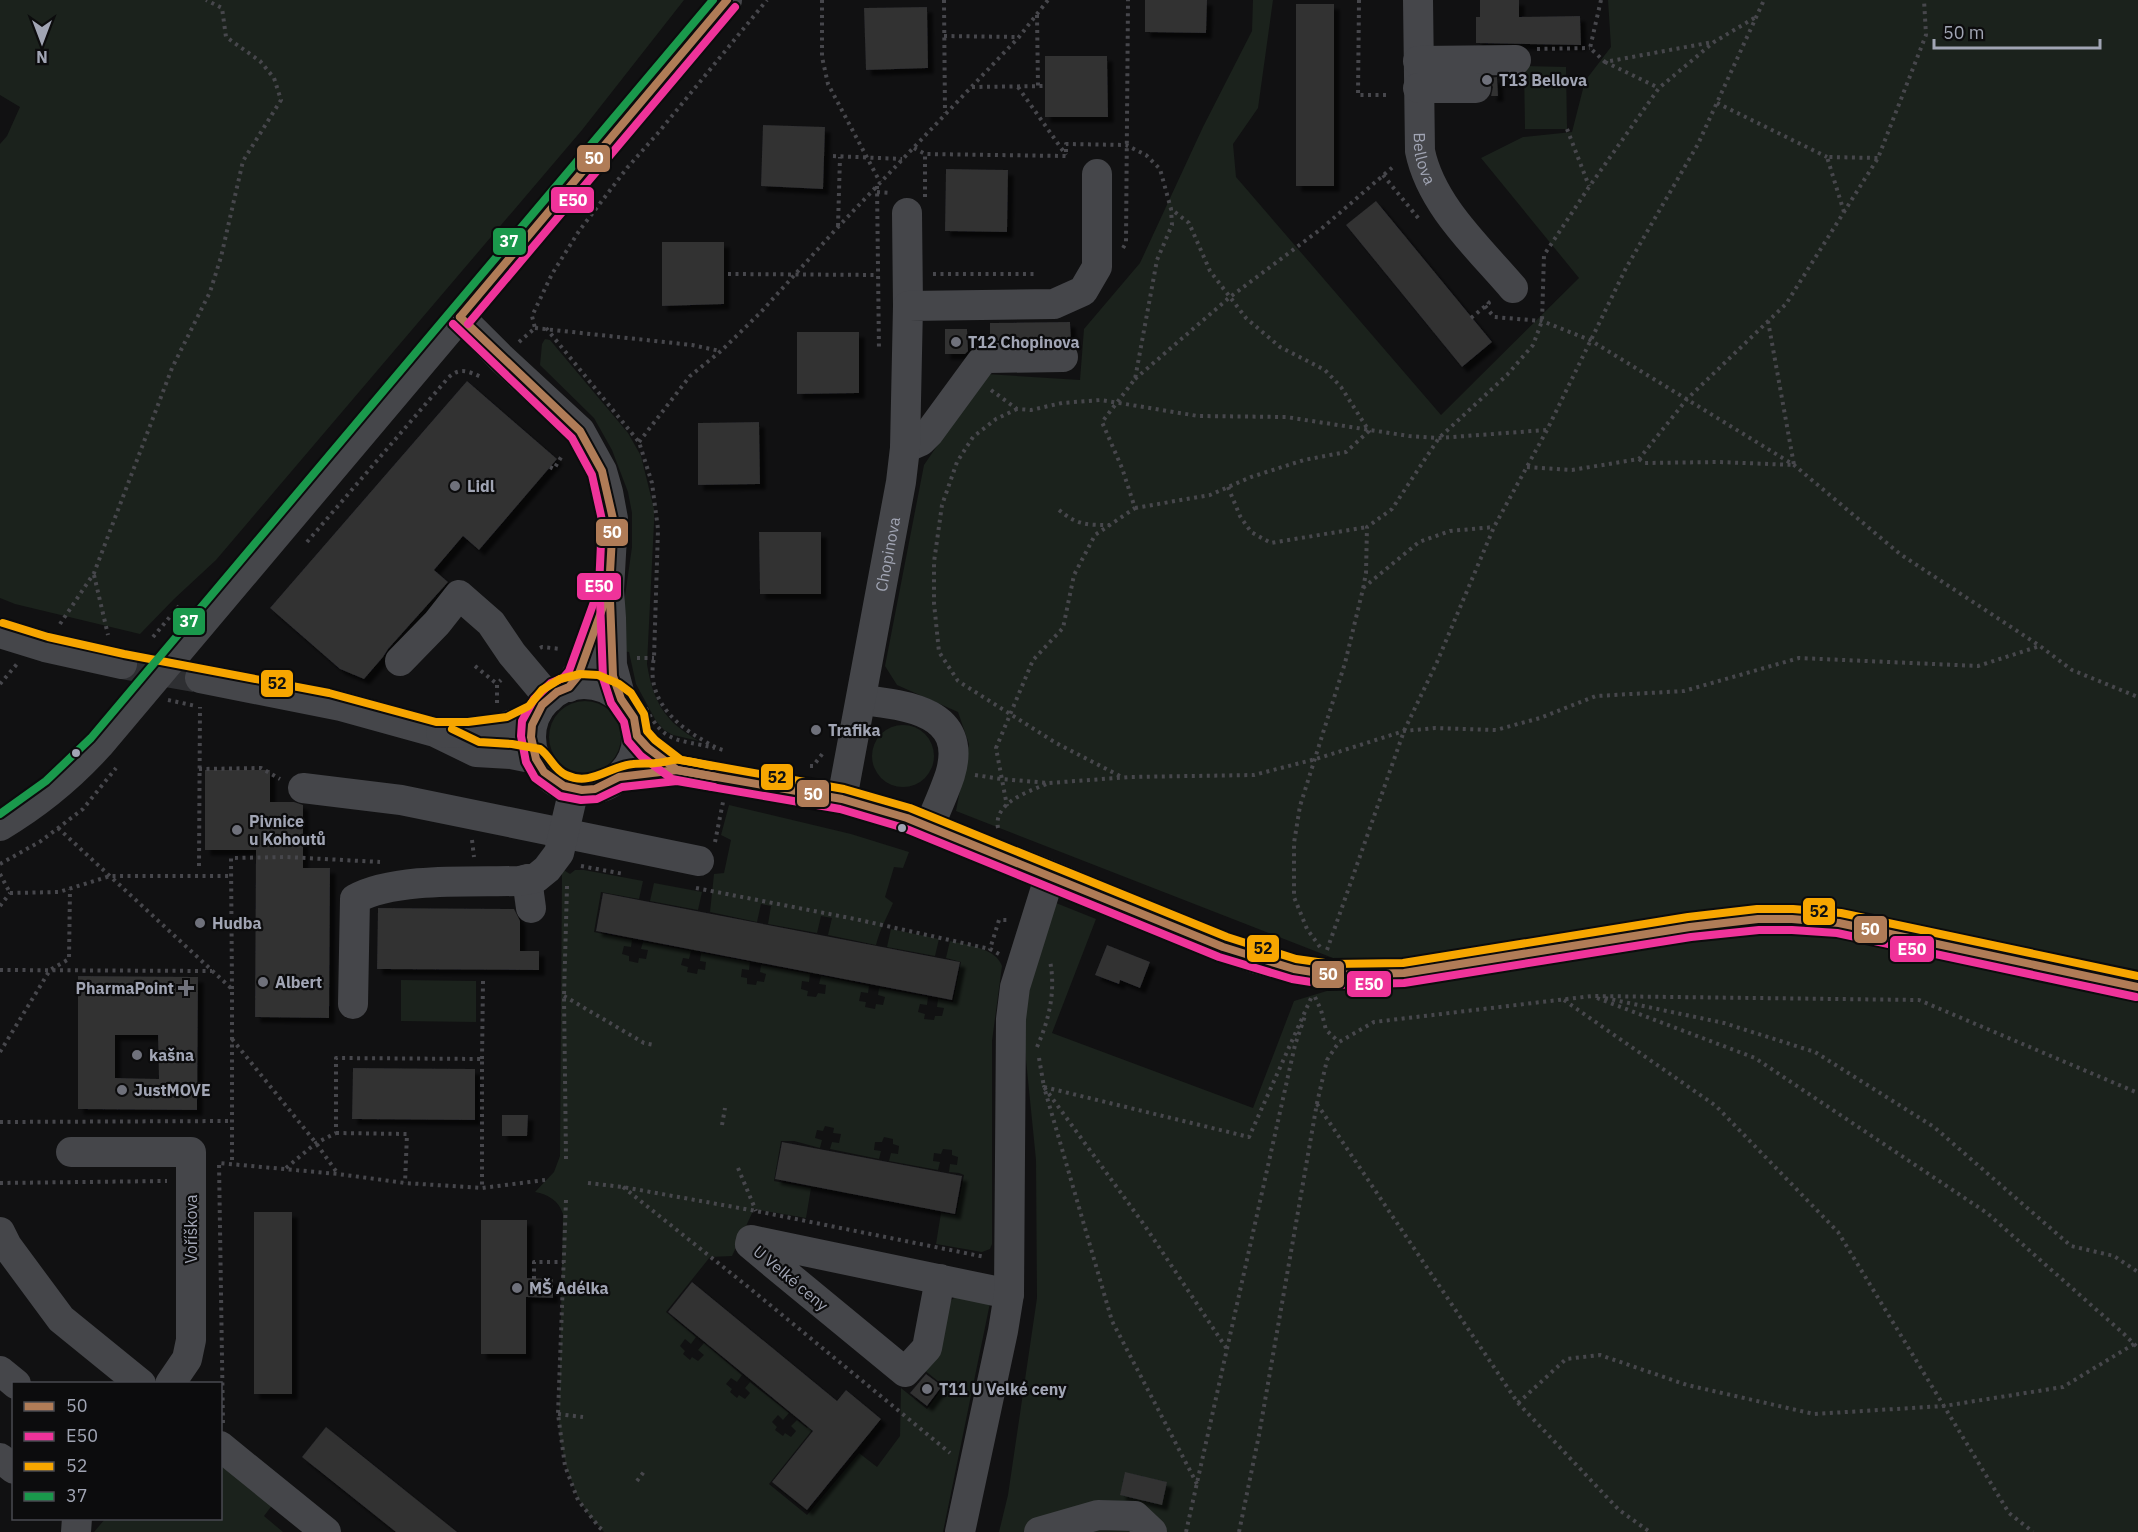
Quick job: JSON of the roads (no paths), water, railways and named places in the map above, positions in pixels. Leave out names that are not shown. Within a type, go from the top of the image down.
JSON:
[{"type":"street","points":[[0,826],[38,802],[76,770],[727,0]]},
{"type":"street","name":"Bellova","points":[[1418,0],[1409,81],[1423,167],[1449,213],[1513,288]]},
{"type":"street","points":[[1409,81],[1516,60]]},
{"type":"street","points":[[1409,81],[1476,88]]},
{"type":"street","points":[[908,306],[1054,304],[1083,291],[1097,267],[1097,174]]},
{"type":"street","name":"Chopinova","points":[[842,799],[893,528],[905,448],[908,306],[916,210]]},
{"type":"street","points":[[460,317],[491,372],[580,431],[602,471],[613,519],[609,590],[612,665],[632,702],[637,736],[634,757],[619,777]]},
{"type":"street","points":[[905,448],[921,441],[981,362],[988,358],[1063,357]]},
{"type":"street","points":[[609,590],[583,665],[552,699],[531,737],[536,759],[544,772],[554,780],[574,789],[595,789],[619,777],[677,770],[842,799],[929,827],[1231,950],[1294,969],[1331,975],[1404,972],[1690,927],[1758,919],[1792,919],[1839,923],[2138,987]]},
{"type":"street","points":[[400,661],[459,595],[491,622],[526,659],[552,699]]},
{"type":"street","points":[[0,633],[32,654],[118,663]]},
{"type":"street","points":[[435,732],[499,729],[519,723],[552,699],[580,684],[595,685],[632,702]]},
{"type":"street","points":[[200,693],[327,703],[435,732],[477,752],[511,754],[536,759]]},
{"type":"street","points":[[862,700],[899,704],[927,713],[940,722],[947,731],[951,743],[951,769],[929,827]]},
{"type":"street","points":[[637,736],[648,748],[677,770]]},
{"type":"street","points":[[303,788],[401,800],[562,852],[697,874]]},
{"type":"street","points":[[353,1004],[355,899],[378,889],[403,884],[529,894],[536,878],[562,852],[574,789]]},
{"type":"street","points":[[960,1532],[1003,1331],[1008,1294],[1011,1019],[1015,987],[1025,924],[1050,875]]},
{"type":"street","name":"Voříškova","points":[[71,1152],[191,1152],[191,1340],[187,1359],[171,1382]]},
{"type":"street","points":[[0,1232],[7,1246],[61,1319],[140,1382]]},
{"type":"street","name":"U Velké ceny","points":[[940,1279],[927,1348],[904,1372],[750,1244],[751,1240],[940,1279],[1008,1294]]},
{"type":"street","points":[[0,1371],[15,1382]]},
{"type":"street","points":[[222,1437],[326,1532]]},
{"type":"street","points":[[0,1458],[12,1467]]},
{"type":"street","points":[[1039,1532],[1098,1515],[1135,1516],[1152,1532]]},
{"type":"tunnel","points":[[122,664],[200,678]]},
{"type":"place","name":"T13 Bellova","points":[[1487,80]]},
{"type":"place","name":"T12 Chopinova","points":[[956,342]]},
{"type":"place","name":"Lidl","points":[[455,486]]},
{"type":"place","name":"Trafika","points":[[816,730]]},
{"type":"place","name":"Pivnice u Kohoutů","points":[[237,830]]},
{"type":"place","name":"Hudba","points":[[200,923]]},
{"type":"place","name":"Albert","points":[[263,982]]},
{"type":"place","name":"PharmaPoint","points":[[186,988]]},
{"type":"place","name":"kašna","points":[[137,1055]]},
{"type":"place","name":"JustMOVE","points":[[122,1090]]},
{"type":"place","name":"MŠ Adélka","points":[[517,1288]]},
{"type":"place","name":"T11 U Velké ceny","points":[[927,1389]]}]
